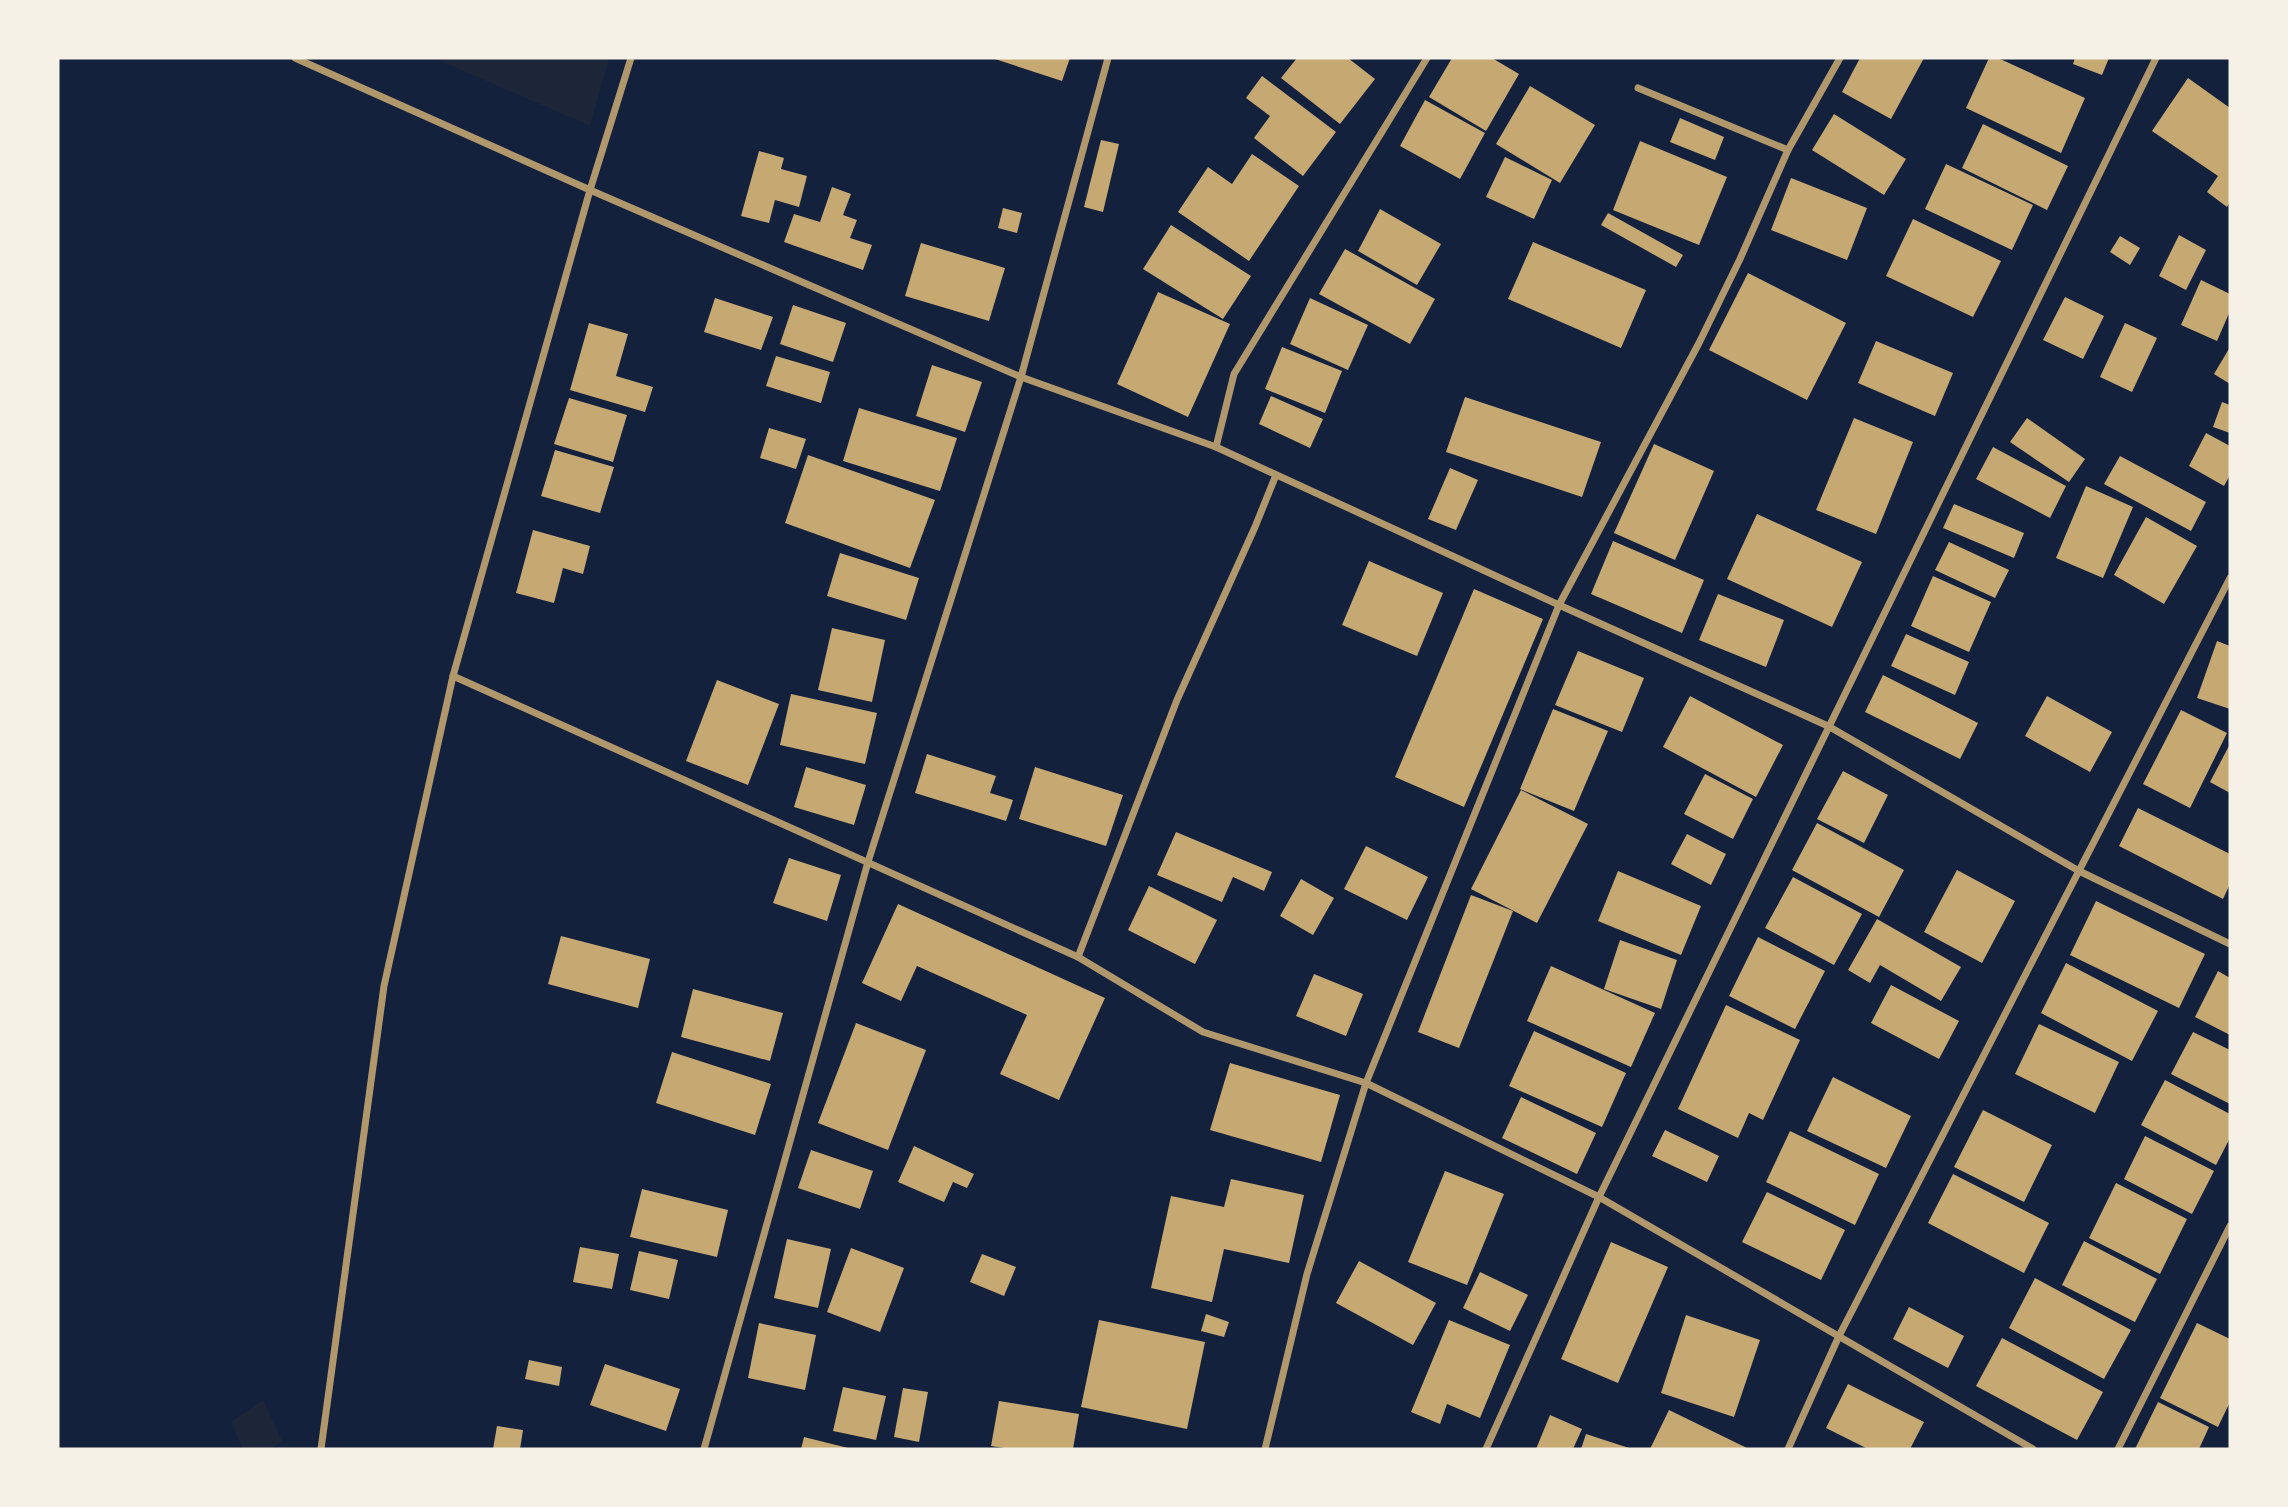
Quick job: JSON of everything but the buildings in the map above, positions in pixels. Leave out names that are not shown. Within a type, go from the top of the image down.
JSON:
[{"type":"street","points":[[295,58],[590,190],[1021,377],[1216,447],[1828,726],[2079,871],[2230,944]]},
{"type":"street","points":[[321,1449],[384,986],[453,676],[590,190],[631,58]]},
{"type":"street","points":[[704,1449],[868,862],[1021,377],[1108,58]]},
{"type":"street","points":[[1216,447],[1234,374],[1427,58]]},
{"type":"street","points":[[1265,1449],[1307,1274],[1366,1083],[1559,605],[1699,343],[1788,150],[1840,58]]},
{"type":"street","points":[[1486,1449],[1599,1196],[2156,58]]},
{"type":"street","points":[[1638,88],[1788,150]]},
{"type":"street","points":[[1078,957],[1177,700],[1276,475]]},
{"type":"street","points":[[1788,1449],[1839,1336],[2230,578]]},
{"type":"street","points":[[453,676],[1078,957],[1203,1032],[1366,1083],[1599,1196],[2033,1449]]},
{"type":"street","points":[[2118,1449],[2230,1226]]},
{"type":"shaded area","points":[[434,58],[609,58],[590,126]]},
{"type":"shaded area","points":[[263,1400],[282,1441],[271,1449],[243,1449],[231,1422]]}]
